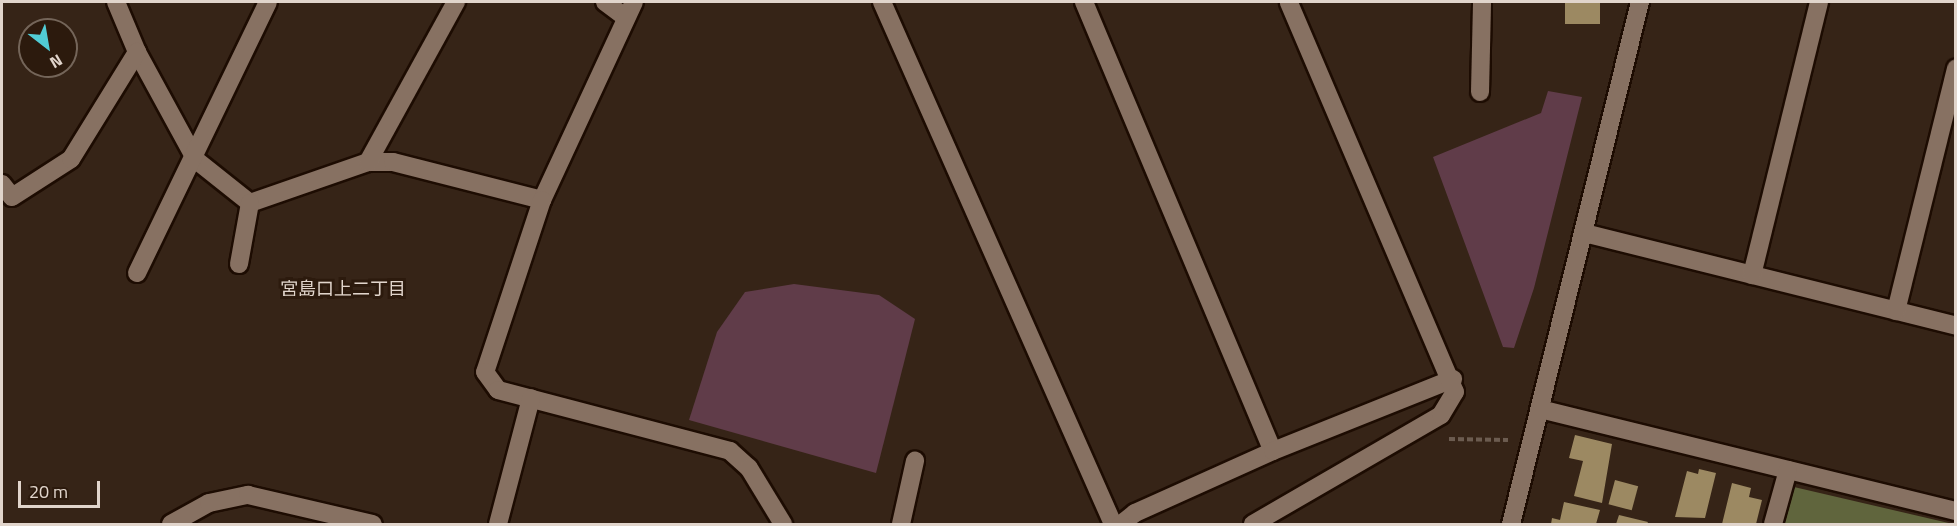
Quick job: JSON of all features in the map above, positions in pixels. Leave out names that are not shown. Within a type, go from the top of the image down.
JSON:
[{"type":"street","points":[[116,2],[137,52],[196,160],[250,203]]},
{"type":"street","points":[[137,273],[196,160],[268,2]]},
{"type":"street","points":[[368,162],[456,2]]},
{"type":"street","points":[[605,2],[630,10],[542,200],[485,372],[498,390],[730,451],[749,468],[783,525]]},
{"type":"street","points":[[882,2],[1113,525]]},
{"type":"street","points":[[1084,2],[1273,451]]},
{"type":"street","points":[[1253,525],[1441,415],[1455,392],[1453,379],[1288,2]]},
{"type":"street","points":[[1480,92],[1482,2]]},
{"type":"street","points":[[1511,525],[1641,2]]},
{"type":"street","points":[[1752,275],[1819,2]]},
{"type":"street","points":[[2,184],[12,197],[71,159],[137,52]]},
{"type":"street","points":[[1896,311],[1956,68]]},
{"type":"street","points":[[250,203],[368,162],[393,162],[542,200]]},
{"type":"street","points":[[239,264],[250,203]]},
{"type":"street","points":[[1584,233],[1956,326]]},
{"type":"street","points":[[1120,525],[1135,513],[1273,451],[1453,379]]},
{"type":"street","points":[[498,525],[531,399]]},
{"type":"street","points":[[1540,409],[1956,511]]},
{"type":"street","points":[[901,525],[915,461]]},
{"type":"street","points":[[1773,525],[1788,470]]},
{"type":"street","points":[[171,525],[209,503],[248,495],[373,525]]},
{"type":"path","points":[[1438,442],[1508,440]]},
{"type":"shaded area","points":[[1548,91],[1582,97],[1534,288],[1514,348],[1503,347],[1433,157],[1541,113]]},
{"type":"shaded area","points":[[794,284],[879,295],[915,319],[876,473],[689,420],[717,332],[745,292]]},
{"type":"shaded area","points":[[1794,487],[1953,524],[1784,524]]},
{"type":"building","points":[[1565,2],[1600,2],[1600,24],[1565,24]]},
{"type":"building","points":[[1575,435],[1612,444],[1602,503],[1574,496],[1583,461],[1569,458]]},
{"type":"building","points":[[1699,469],[1716,473],[1705,518],[1675,517],[1687,471],[1698,474]]},
{"type":"building","points":[[1615,480],[1638,486],[1632,510],[1609,504]]},
{"type":"building","points":[[1732,483],[1751,488],[1749,497],[1762,500],[1756,524],[1722,524]]},
{"type":"building","points":[[1564,502],[1600,510],[1596,524],[1551,524],[1552,518],[1560,520]]},
{"type":"building","points":[[1619,515],[1648,522],[1647,524],[1616,524]]},
{"type":"district","name":"宮島口上二丁目","points":[[343,289]]}]
